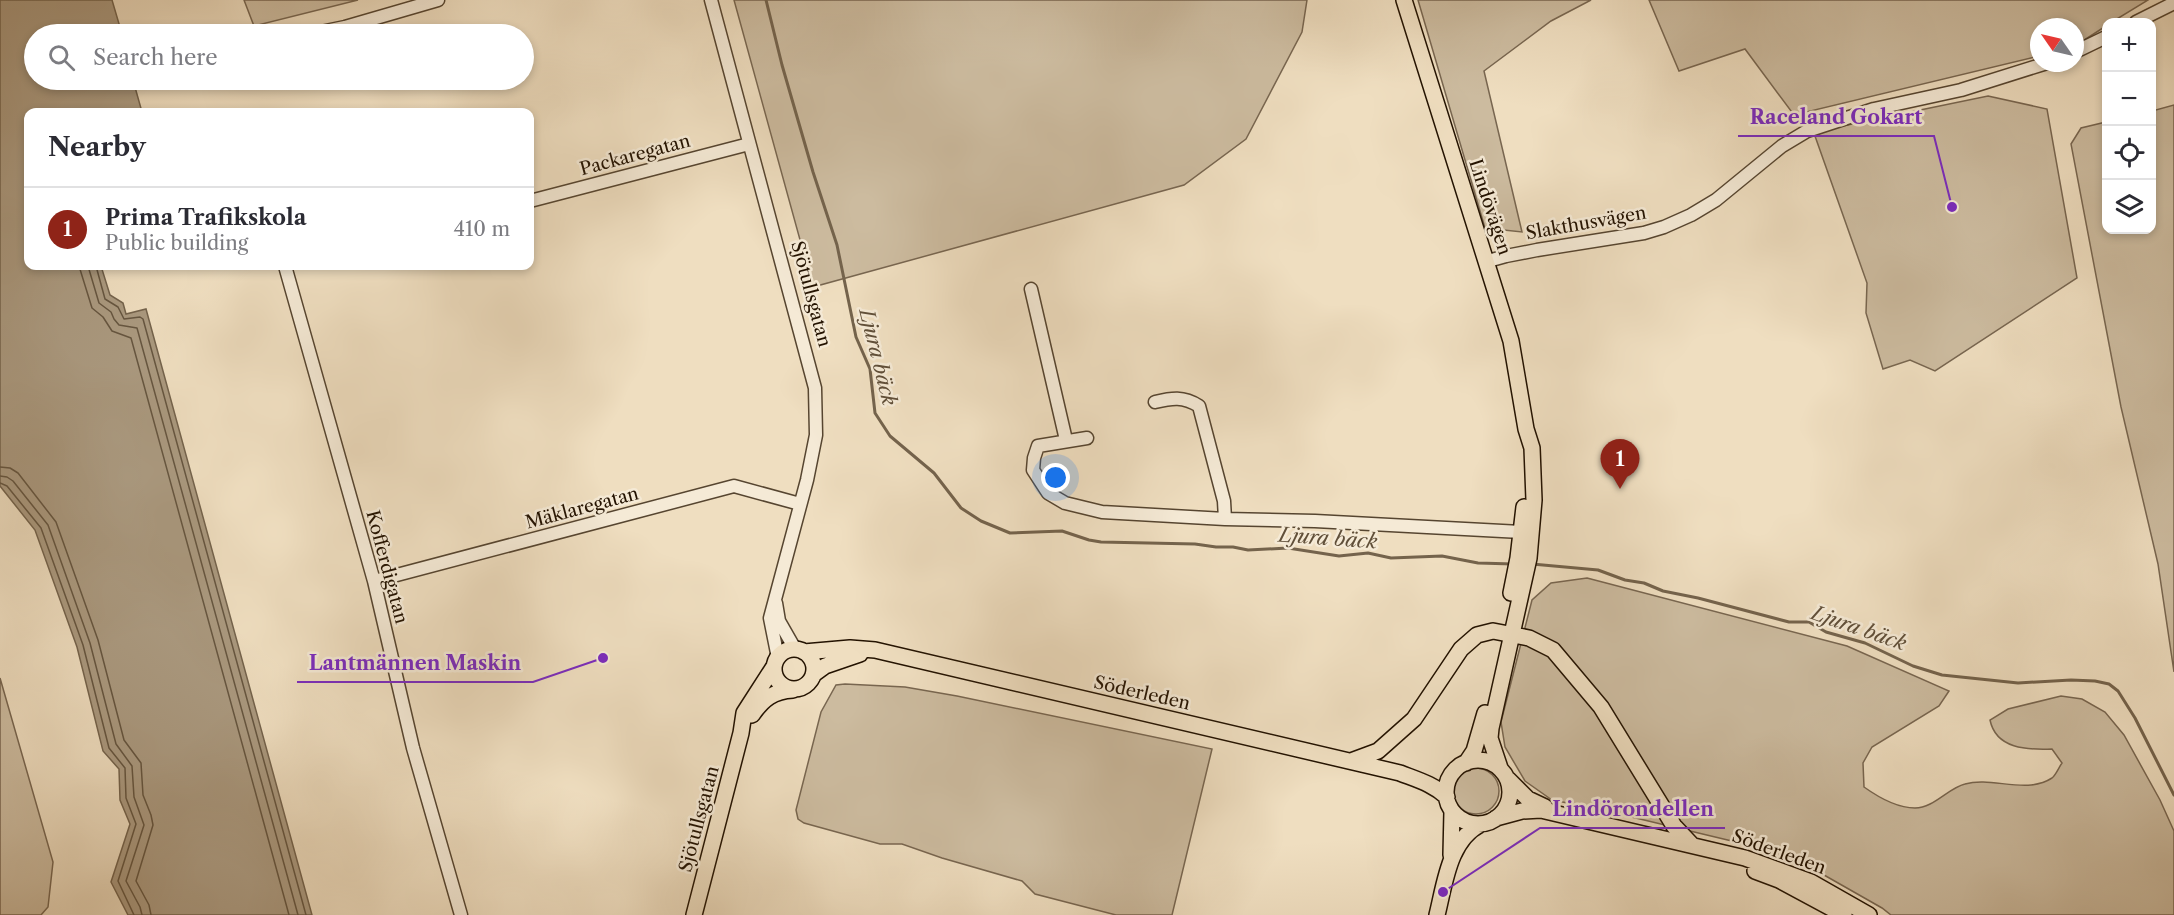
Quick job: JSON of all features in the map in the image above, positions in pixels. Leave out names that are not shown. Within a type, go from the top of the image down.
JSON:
[{"type":"main road","name":"Lindövägen","points":[[1404,0],[1488,261],[1511,341],[1526,429],[1532,448],[1534,464],[1532,533],[1523,563],[1508,634],[1490,738],[1503,773]]},
{"type":"main road","name":"Lindövägen","points":[[1523,563],[1521,532],[1526,479],[1526,429]]},
{"type":"main road","points":[[1348,761],[1358,760],[1378,750],[1399,734],[1414,719],[1461,649],[1477,635],[1486,632],[1508,634],[1540,643],[1553,650],[1567,664],[1601,707],[1674,826],[1691,844]]},
{"type":"main road","name":"Lindövägen","points":[[1461,766],[1474,751],[1478,740],[1508,634]]},
{"type":"main road","name":"Söderleden","points":[[800,650],[850,648],[875,650],[1400,773],[1427,782],[1449,804]]},
{"type":"main road","points":[[800,650],[813,661],[814,674],[806,686],[793,690],[781,685],[775,663],[787,651],[800,650]]},
{"type":"main road","name":"Söderleden","points":[[814,674],[825,666],[850,656],[875,650]]},
{"type":"main road","name":"Sjötullsgatan","points":[[694,915],[741,733],[744,713],[775,663]]},
{"type":"main road","name":"Sjötullsgatan","points":[[741,733],[761,702],[776,692],[793,690]]},
{"type":"main road","points":[[1437,915],[1449,867],[1453,834],[1448,782],[1461,766],[1484,760],[1503,773],[1510,789],[1509,800],[1504,810],[1496,818],[1473,828],[1463,838],[1449,867]]},
{"type":"main road","name":"Söderleden","points":[[1400,773],[1431,775],[1461,766]]},
{"type":"main road","name":"Söderleden","points":[[1503,773],[1527,799],[1556,812]]},
{"type":"main road","points":[[1449,804],[1460,819],[1481,824]]},
{"type":"main road","name":"Söderleden","points":[[1496,818],[1532,810],[1556,812],[1735,855],[1811,882],[1843,912]]},
{"type":"main road","name":"Söderleden","points":[[1671,840],[1779,880],[1843,912],[1869,915]]},
{"type":"street","points":[[355,24],[438,0]]},
{"type":"street","name":"Sjötullsgatan","points":[[711,0],[815,388],[816,435],[776,602],[770,618],[775,663]]},
{"type":"street","points":[[2144,18],[2174,3]]},
{"type":"street","points":[[2084,48],[2102,39]]},
{"type":"street","name":"Slakthusvägen","points":[[1488,261],[1537,250],[1644,233],[1664,227],[1716,200],[1782,146],[1807,132],[1874,109],[1961,90],[2030,69]]},
{"type":"street","name":"Packaregatan","points":[[534,200],[749,144]]},
{"type":"street","name":"Kofferdigatan","points":[[286,270],[374,581],[413,748],[461,915]]},
{"type":"street","points":[[1031,289],[1066,440]]},
{"type":"street","points":[[1155,402],[1176,397],[1190,400],[1199,406],[1224,501],[1225,519]]},
{"type":"street","points":[[1087,438],[1038,446],[1033,470],[1048,493],[1065,503],[1102,512],[1521,532]]},
{"type":"street","name":"Mäklaregatan","points":[[374,581],[734,486],[800,504]]},
{"type":"street","points":[[776,602],[779,621],[800,650]]},
{"type":"shaded area","points":[[244,0],[358,0],[262,24],[253,24]]},
{"type":"shaded area","points":[[734,0],[1307,0],[1302,32],[1246,139],[1184,185],[813,287]]},
{"type":"shaded area","points":[[1418,0],[1591,0],[1551,21],[1484,71],[1522,232],[1485,228]]},
{"type":"shaded area","points":[[1649,0],[2148,0],[2119,18],[2102,18],[2102,29],[2084,40],[2084,18],[2030,18],[2030,58],[1794,115],[1745,49],[1679,71]]},
{"type":"shaded area","points":[[1988,96],[2047,109],[2077,278],[1935,371],[1910,360],[1883,369],[1866,313],[1867,283],[1815,136],[1828,129]]},
{"type":"shaded area","points":[[2174,105],[2174,672],[2158,564],[2121,407],[2071,144],[2081,128],[2102,123],[2102,234],[2156,234],[2156,110]]},
{"type":"shaded area","points":[[1587,578],[1847,646],[1949,691],[1939,706],[1872,747],[1863,763],[1864,787],[1881,798],[1901,806],[1922,807],[1959,786],[1975,782],[2031,785],[2052,778],[2062,763],[2052,749],[2014,746],[1999,737],[1993,730],[1990,720],[2008,709],[2061,696],[2082,699],[2105,712],[2124,735],[2160,800],[2174,831],[2174,915],[1891,915],[1817,871],[1736,842],[1552,800],[1525,781],[1505,747],[1501,722],[1532,600],[1551,583]]},
{"type":"shaded area","points":[[0,678],[53,862],[48,907],[41,915],[0,915]]},
{"type":"shaded area","points":[[836,685],[905,687],[957,696],[1212,749],[1172,915],[1116,915],[1035,894],[1022,881],[902,844],[880,844],[804,823],[798,819],[796,810],[821,712]]},
{"type":"shaded area","points":[[1476,768],[1492,775],[1499,791],[1492,807],[1476,814],[1460,807],[1453,791],[1460,775]]},
{"type":"water","points":[[0,0],[112,0],[119,24],[24,24],[24,90],[136,90],[141,108],[24,108],[24,270],[102,270],[110,295],[123,303],[126,314],[146,309],[312,915],[128,915],[111,882],[130,824],[120,800],[119,769],[103,751],[77,647],[35,530],[0,486]]},
{"type":"waterway","name":"Ljura bäck","points":[[766,0],[813,172],[837,245],[856,337],[870,369],[875,413],[890,436],[934,473],[961,508],[981,521],[1010,533],[1062,531],[1101,542],[1195,544],[1248,550],[1288,548],[1339,556],[1368,553],[1391,558],[1442,556],[1478,563],[1513,564]]},
{"type":"waterway","name":"Ljura bäck","points":[[1532,564],[1598,570],[1663,591],[1789,622],[1809,622],[1826,632],[1865,643],[1913,666],[1942,675],[2018,683],[2071,680],[2109,684],[2118,691],[2135,718],[2174,795]]},
{"type":"place","name":"Raceland Gokart","points":[[1952,207]]},
{"type":"place","name":"Prima Trafikskola","points":[[1620,489]]},
{"type":"place","name":"Lantmännen Maskin","points":[[603,658]]},
{"type":"place","name":"Lindörondellen","points":[[1443,892]]}]
